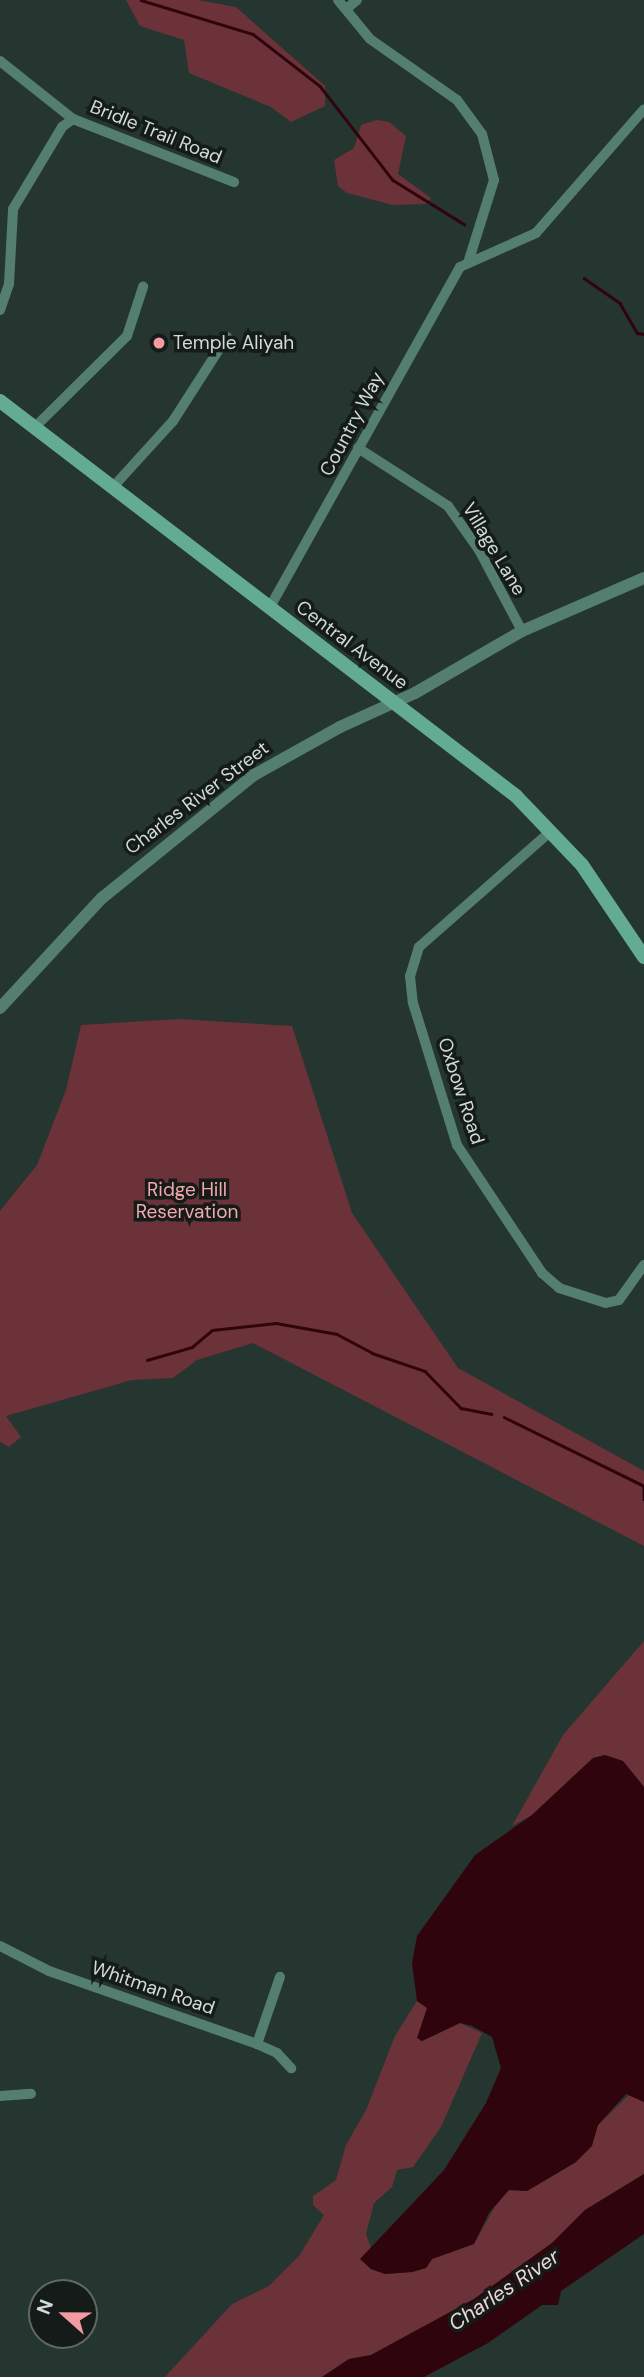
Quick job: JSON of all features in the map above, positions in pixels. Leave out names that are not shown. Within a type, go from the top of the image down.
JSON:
[{"type":"main road","name":"Central Avenue","points":[[0,401],[396,701],[516,796],[582,865],[644,957]]},
{"type":"street","name":"Country Way","points":[[270,607],[429,319],[469,260],[494,180],[482,134],[457,100],[385,51],[338,0]]},
{"type":"street","points":[[346,9],[357,0]]},
{"type":"street","name":"Bridle Trail Road","points":[[0,61],[73,119],[234,182]]},
{"type":"street","points":[[469,260],[536,233],[644,110]]},
{"type":"street","points":[[0,310],[9,284],[13,209],[61,127],[73,119]]},
{"type":"street","points":[[35,427],[127,336],[143,287]]},
{"type":"street","points":[[113,487],[173,421],[228,337]]},
{"type":"street","name":"Village Lane","points":[[358,448],[448,506],[479,550],[522,631]]},
{"type":"street","name":"Charles River Street","points":[[0,1008],[102,898],[172,838],[283,757],[396,701],[522,631],[644,579]]},
{"type":"street","name":"Oxbow Road","points":[[551,831],[419,947],[410,976],[413,1003],[457,1146],[542,1273],[559,1288],[606,1303],[619,1300],[644,1265]]},
{"type":"street","name":"Whitman Road","points":[[0,1947],[49,1970],[257,2044],[277,2053],[291,2068]]},
{"type":"street","points":[[257,2044],[280,1977]]},
{"type":"street","points":[[0,2096],[31,2094]]},
{"type":"green space","points":[[126,0],[198,0],[236,7],[325,86],[325,106],[291,122],[271,107],[189,73],[184,40],[140,26]]},
{"type":"green space","points":[[377,120],[389,122],[406,136],[398,174],[431,198],[426,204],[393,205],[347,193],[338,186],[334,160],[354,148],[361,125]]},
{"type":"green space","name":"Ridge Hill Reservation","points":[[179,1019],[292,1026],[352,1213],[458,1368],[644,1471],[644,1546],[253,1343],[197,1360],[173,1378],[132,1380],[6,1416],[21,1437],[9,1447],[0,1442],[0,1211],[37,1165],[66,1090],[81,1025]]},
{"type":"green space","points":[[644,1641],[644,1787],[623,1761],[605,1755],[593,1758],[532,1815],[512,1826],[563,1735]]},
{"type":"green space","points":[[417,2001],[427,2008],[420,2042],[460,2023],[482,2033],[441,2127],[413,2167],[397,2170],[392,2187],[374,2203],[366,2234],[371,2248],[360,2259],[371,2269],[385,2274],[412,2272],[426,2268],[432,2259],[474,2244],[499,2199],[509,2190],[527,2191],[576,2162],[598,2125],[631,2093],[644,2102],[644,2174],[585,2210],[552,2243],[474,2299],[371,2355],[349,2359],[322,2377],[165,2377],[232,2304],[269,2286],[299,2256],[324,2215],[313,2205],[313,2196],[336,2180],[346,2145],[366,2110],[395,2036]]},
{"type":"water","points":[[605,1755],[623,1761],[644,1787],[644,2102],[626,2094],[598,2125],[592,2146],[576,2162],[527,2191],[509,2190],[489,2213],[474,2244],[432,2259],[426,2268],[412,2272],[385,2274],[371,2269],[360,2259],[444,2170],[486,2103],[501,2068],[492,2037],[472,2026],[460,2023],[422,2041],[417,2038],[427,2008],[417,2001],[412,1963],[417,1936],[475,1855],[532,1815],[593,1758]]},
{"type":"water","name":"Charles River","points":[[644,2174],[644,2234],[561,2291],[558,2305],[542,2305],[488,2343],[424,2377],[322,2377],[349,2359],[371,2355],[474,2299],[552,2243],[585,2210]]},
{"type":"waterway","points":[[141,0],[253,34],[320,86],[393,180],[464,224]]},
{"type":"waterway","points":[[584,278],[620,303],[637,333],[644,334]]},
{"type":"waterway","points":[[147,1360],[192,1347],[212,1330],[276,1323],[337,1334],[372,1353],[425,1371],[461,1408],[491,1414]]},
{"type":"waterway","points":[[504,1417],[644,1486],[644,1499]]},
{"type":"place","name":"Temple Aliyah","points":[[159,343]]}]
